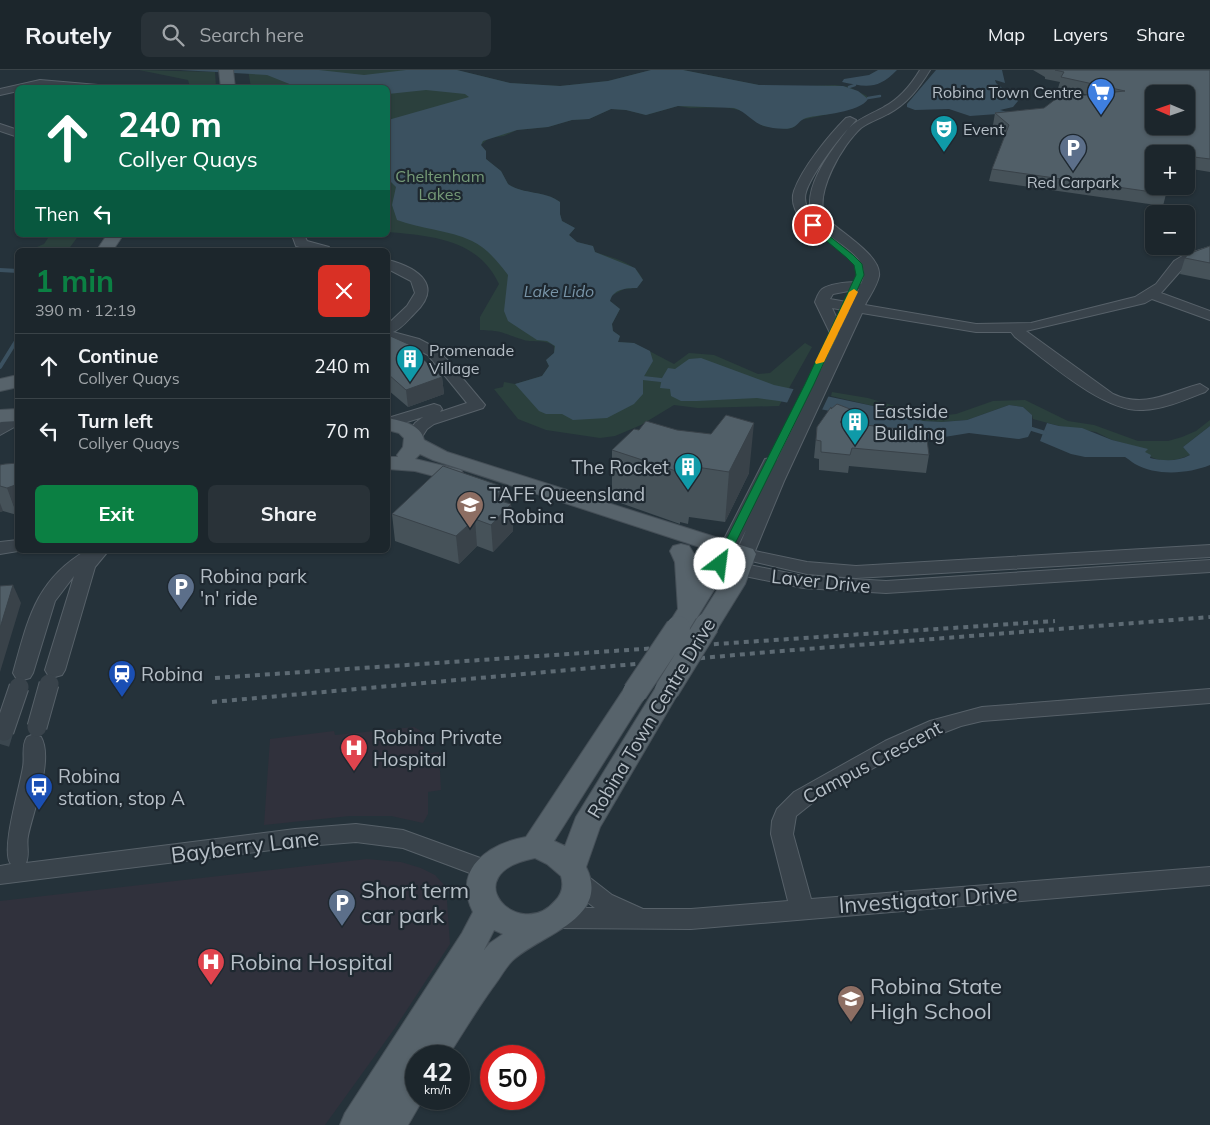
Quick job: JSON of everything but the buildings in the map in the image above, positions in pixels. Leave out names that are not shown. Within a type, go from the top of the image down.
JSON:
[{"type":"main road","points":[[90,248],[97,237]]},
{"type":"main road","points":[[106,248],[114,237]]},
{"type":"main road","points":[[0,416],[15,416]]},
{"type":"main road","name":"Laver Drive","points":[[390,425],[406,429],[414,440],[440,456],[733,559]]},
{"type":"main road","points":[[390,462],[407,455],[414,440]]},
{"type":"main road","name":"Laver Drive","points":[[390,463],[427,467],[681,550],[733,559]]},
{"type":"main road","points":[[681,550],[687,562],[691,621]]},
{"type":"main road","name":"Robina Town Centre Drive","points":[[536,847],[635,692],[691,621],[733,559]]},
{"type":"main road","name":"Robina Town Centre Drive","points":[[574,874],[586,824],[668,690],[691,621]]},
{"type":"main road","points":[[437,1045],[471,992],[501,952],[549,922],[570,906],[575,897],[574,874],[562,857],[550,850],[536,847],[521,848],[507,852],[495,860],[486,870],[480,891],[489,911],[511,925],[525,927],[549,922]]},
{"type":"main road","points":[[357,1125],[473,942],[489,911]]},
{"type":"main road","points":[[389,1125],[405,1098]]},
{"type":"street","points":[[914,70],[884,103],[850,120],[839,130],[800,192],[800,206],[804,215],[858,264],[860,275],[856,286],[850,326],[871,319],[917,318]]},
{"type":"street","points":[[854,304],[870,282],[872,270],[870,263],[829,227],[818,214],[815,208],[816,193],[852,130],[897,104],[925,70]]},
{"type":"street","points":[[31,85],[40,83],[63,85]]},
{"type":"street","points":[[0,92],[15,89]]},
{"type":"street","points":[[0,127],[15,133]]},
{"type":"street","points":[[299,237],[302,243],[318,248]]},
{"type":"street","points":[[315,237],[323,248]]},
{"type":"street","points":[[854,304],[890,307],[996,322],[1032,318],[1137,291],[1149,282],[1172,258],[1193,248],[1210,244]]},
{"type":"street","points":[[823,299],[976,328],[1016,329],[1043,325],[1124,306],[1152,294],[1162,287],[1179,264],[1189,258],[1210,251]]},
{"type":"street","points":[[390,265],[406,271],[422,287],[420,301],[390,332],[433,352],[472,400]]},
{"type":"street","points":[[870,282],[890,307]]},
{"type":"street","points":[[835,330],[823,299],[827,291],[856,286]]},
{"type":"street","points":[[1152,294],[1210,316]]},
{"type":"street","name":"Robina Town Centre Drive","points":[[816,385],[835,330],[854,304]]},
{"type":"street","name":"Robina Town Centre Drive","points":[[733,559],[816,385],[850,326]]},
{"type":"street","points":[[1016,329],[1020,334],[1108,397],[1122,404],[1143,407],[1205,390],[1210,377]]},
{"type":"street","points":[[390,423],[472,400]]},
{"type":"street","points":[[414,440],[421,426],[428,421],[472,400]]},
{"type":"street","points":[[0,430],[15,418]]},
{"type":"street","points":[[0,548],[15,546]]},
{"type":"street","name":"Laver Drive","points":[[733,559],[856,572],[1210,551]]},
{"type":"street","points":[[4,731],[42,607],[54,583],[70,567],[94,553]]},
{"type":"street","points":[[41,870],[26,864],[11,848],[34,766],[36,734],[42,703],[52,677],[86,567],[96,553]]},
{"type":"street","name":"Laver Drive","points":[[733,559],[803,582],[886,587],[1210,566]]},
{"type":"street","name":"Campus Crescent","points":[[802,908],[782,834],[785,814],[799,799],[929,729],[956,719],[982,714],[1210,696]]},
{"type":"street","name":"Bayberry Lane","points":[[0,875],[348,834],[372,834],[398,838],[425,846],[486,870]]},
{"type":"street","name":"Investigator Drive","points":[[574,874],[604,902],[646,920]]},
{"type":"street","name":"Investigator Drive","points":[[549,922],[691,919],[802,908],[1210,876]]},
{"type":"shaded area","name":"Robina Private Hospital","points":[[414,727],[423,732],[424,754],[439,752],[441,790],[428,792],[428,814],[423,823],[391,816],[350,816],[264,825],[270,739],[334,731],[335,735]]},
{"type":"shaded area","name":"Robina Hospital","points":[[367,859],[401,862],[421,868],[435,875],[446,887],[450,944],[395,1028],[325,1125],[0,1125],[0,901]]},
{"type":"green space","points":[[139,70],[215,72],[216,85],[189,85],[188,80]]},
{"type":"green space","name":"Lake Lido","points":[[248,70],[457,70],[510,83],[560,86],[608,81],[651,70],[683,70],[759,85],[787,87],[835,85],[849,87],[867,96],[867,101],[843,111],[801,120],[794,127],[788,129],[763,126],[743,111],[725,107],[690,108],[678,106],[646,115],[626,110],[611,109],[589,119],[572,120],[548,127],[517,130],[504,136],[489,138],[481,145],[486,151],[486,159],[501,171],[508,184],[521,190],[554,198],[560,202],[562,221],[575,228],[569,235],[577,242],[593,246],[595,252],[623,262],[640,274],[643,280],[637,288],[624,289],[611,296],[610,301],[620,309],[612,324],[613,331],[620,336],[618,342],[634,343],[674,364],[689,353],[714,355],[758,374],[770,373],[805,343],[812,347],[779,406],[698,408],[674,405],[641,425],[615,436],[600,438],[546,430],[518,419],[494,389],[503,387],[504,382],[515,384],[542,376],[549,366],[546,360],[554,353],[554,346],[546,342],[525,340],[498,331],[480,330],[480,317],[499,284],[490,269],[479,257],[466,249],[437,238],[390,232],[390,85],[251,85]]},
{"type":"green space","points":[[49,237],[78,237],[69,248],[35,248],[44,244]]},
{"type":"green space","points":[[832,392],[868,398],[931,417],[956,414],[993,401],[1025,400],[1068,421],[1094,425],[1138,441],[1168,441],[1196,431],[1210,420],[1210,426],[1183,447],[1191,454],[1179,459],[1160,460],[1144,452],[1147,450],[1112,440],[1096,432],[1059,426],[1033,419],[1032,415],[1023,407],[1009,405],[967,420],[923,421],[878,407],[831,396]]},
{"type":"water","name":"Lake Lido","points":[[180,70],[319,70],[364,75],[406,70],[457,70],[510,83],[560,86],[608,81],[651,70],[683,70],[759,85],[843,86],[858,91],[868,99],[863,104],[849,110],[806,118],[788,129],[760,125],[743,112],[734,108],[678,106],[646,115],[626,110],[611,109],[589,119],[572,120],[548,127],[517,130],[483,141],[481,145],[486,151],[486,159],[501,171],[508,184],[521,190],[554,198],[560,202],[562,221],[575,228],[569,235],[577,242],[593,246],[595,252],[635,268],[643,280],[637,288],[624,289],[617,292],[610,301],[620,309],[612,324],[613,331],[620,336],[618,342],[634,343],[650,351],[653,361],[643,378],[643,394],[634,404],[607,418],[573,420],[562,414],[546,414],[539,411],[515,384],[542,376],[549,366],[546,360],[554,353],[555,346],[547,341],[537,340],[508,321],[504,311],[508,275],[500,265],[487,251],[463,237],[397,220],[392,205],[396,187],[390,181],[390,119],[469,97],[465,94],[426,90],[390,94],[390,85],[292,85],[267,75]]},
{"type":"water","points":[[878,70],[897,70],[878,84],[865,86],[842,82],[844,79],[869,75]]},
{"type":"water","points":[[936,70],[1002,70],[1005,83],[995,80],[996,83],[1018,101],[1013,107],[1000,110],[1011,113],[970,116],[949,109],[915,110],[907,107],[907,104]]},
{"type":"water","points":[[701,358],[774,385],[878,407],[923,421],[967,420],[1009,405],[1023,407],[1032,415],[1032,429],[1028,437],[1019,439],[969,433],[932,439],[881,434],[835,412],[757,398],[681,401],[671,396],[670,389],[660,388],[662,378],[668,368],[675,369],[689,359]]},
{"type":"water","points":[[1047,423],[1082,428],[1112,440],[1148,449],[1145,452],[1151,455],[1150,458],[1165,460],[1180,459],[1190,455],[1183,447],[1210,426],[1210,465],[1182,472],[1162,472],[1143,468],[1125,457],[1085,457],[1071,454],[1040,441]]},
{"type":"pier","points":[[795,386],[830,393],[821,412],[786,405]]},
{"type":"waterway","points":[[849,87],[855,85]]},
{"type":"waterway","points":[[868,98],[880,96]]},
{"type":"waterway","points":[[0,270],[15,271]]},
{"type":"waterway","points":[[0,367],[15,343]]},
{"type":"waterway","points":[[643,378],[661,380]]},
{"type":"waterway","points":[[1032,429],[1045,433]]},
{"type":"tunnel","points":[[0,744],[4,731]]},
{"type":"railway","points":[[212,702],[769,652],[1210,617]]},
{"type":"railway","points":[[215,678],[1055,621]]},
{"type":"slow traffic","points":[[819,362],[854,292]]},
{"type":"place","name":"Robina Town Centre","points":[[1101,116]]},
{"type":"place","name":"Event","points":[[944,153]]},
{"type":"place","name":"Red Carpark","points":[[1073,172]]},
{"type":"place","name":"Promenade Village","points":[[410,383]]},
{"type":"place","name":"Eastside Building","points":[[855,446]]},
{"type":"place","name":"The Rocket","points":[[688,491]]},
{"type":"place","name":"TAFE Queensland - Robina","points":[[470,529]]},
{"type":"place","name":"Robina park 'n' ride","points":[[181,611]]},
{"type":"place","name":"Robina","points":[[122,698]]},
{"type":"place","name":"Robina Private Hospital","points":[[354,772]]},
{"type":"place","name":"Robina station, stop A","points":[[39,811]]},
{"type":"place","name":"Short term car park","points":[[342,927]]},
{"type":"place","name":"Robina Hospital","points":[[211,986]]},
{"type":"place","name":"Robina State High School","points":[[851,1023]]},
{"type":"route","points":[[720,564],[810,384],[860,275],[858,264],[813,225]]},
{"type":"park label","name":"Cheltenham Lakes","points":[[440,185]]}]
